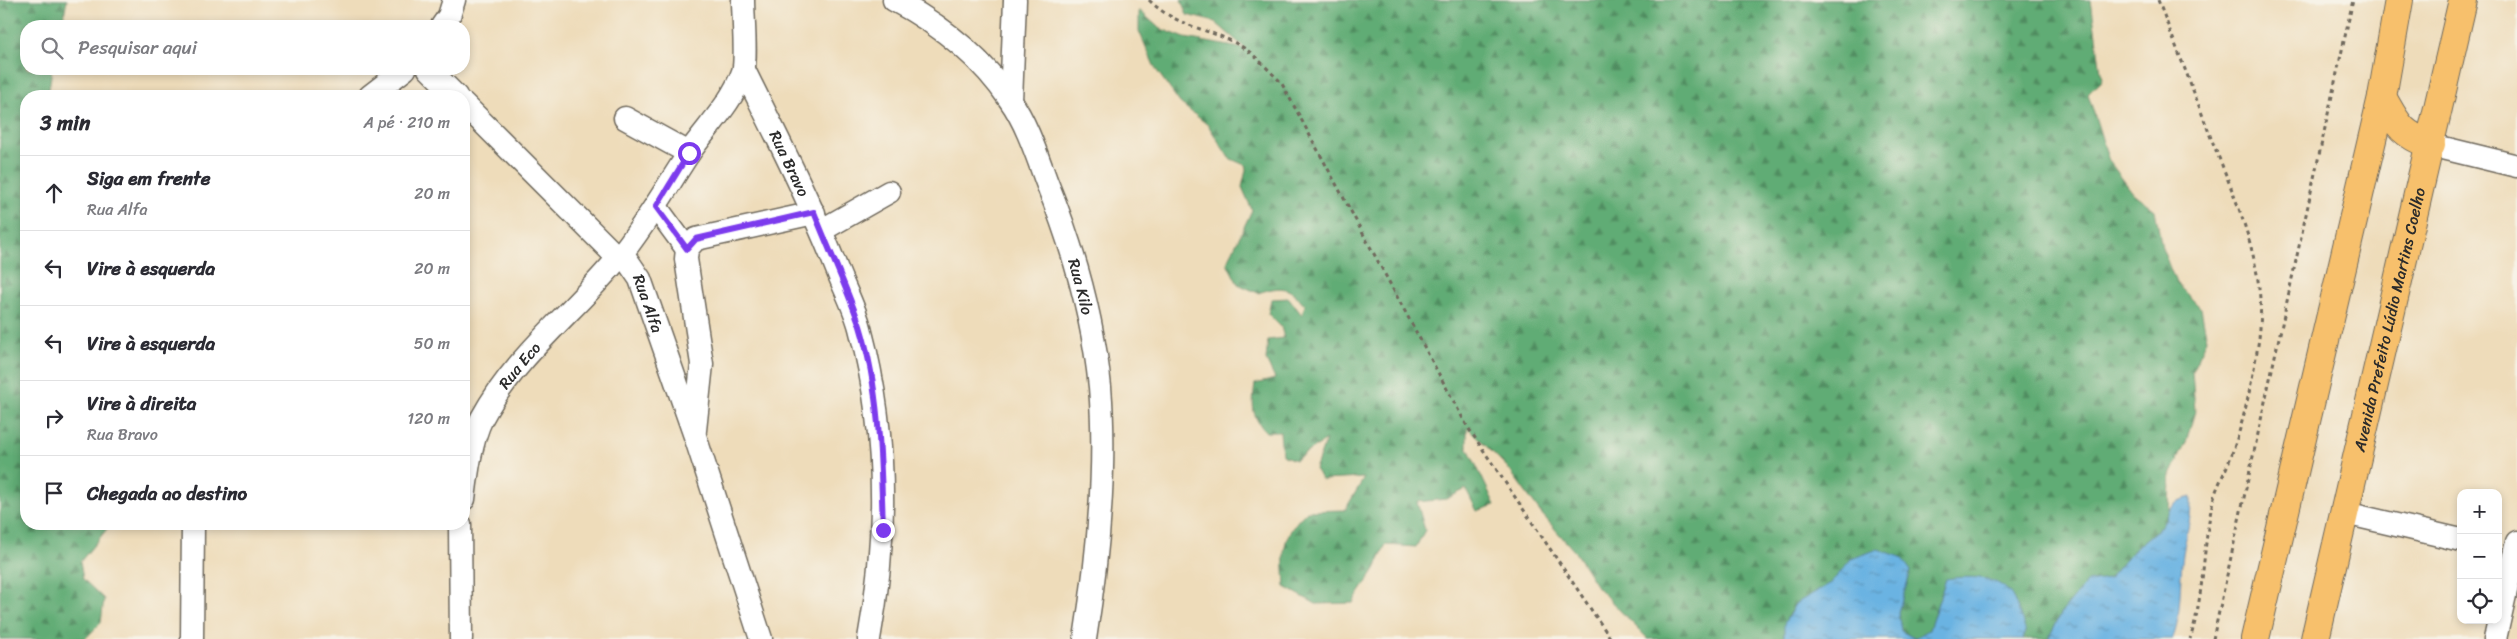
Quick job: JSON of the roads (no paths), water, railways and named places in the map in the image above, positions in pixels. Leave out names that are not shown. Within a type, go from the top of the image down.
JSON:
[{"type":"main road","points":[[2255,639],[2382,97],[2399,0]]},
{"type":"main road","name":"Avenida Prefeito Lúdio Martins Coelho","points":[[2315,639],[2463,0]]},
{"type":"main road","points":[[2382,97],[2398,126],[2410,136],[2431,144]]},
{"type":"street","points":[[446,20],[454,0]]},
{"type":"street","name":"Rua Alfa","points":[[743,0],[744,70],[728,101],[689,153],[656,207],[618,258],[627,260],[640,279],[695,436],[760,639]]},
{"type":"street","name":"Rua Kilo","points":[[894,0],[951,36],[986,70],[1011,101],[1035,151],[1072,254],[1088,320],[1100,387],[1102,458],[1098,535],[1085,639]]},
{"type":"street","points":[[1011,101],[1015,0]]},
{"type":"street","name":"Rua Bravo","points":[[744,70],[818,221],[860,326],[874,391],[881,470],[883,530],[878,590],[869,639]]},
{"type":"street","points":[[378,90],[397,75]]},
{"type":"street","points":[[435,75],[450,90]]},
{"type":"street","points":[[470,110],[618,258]]},
{"type":"street","points":[[625,118],[689,153]]},
{"type":"street","points":[[2431,144],[2517,166]]},
{"type":"street","points":[[695,436],[702,364],[686,259],[687,249],[696,239],[818,221],[889,192]]},
{"type":"street","points":[[656,207],[687,249]]},
{"type":"street","name":"Rua Eco","points":[[470,458],[482,419],[506,382],[540,342],[618,258]]},
{"type":"street","points":[[2345,513],[2457,539]]},
{"type":"street","points":[[192,639],[193,530]]},
{"type":"street","points":[[460,530],[461,639]]},
{"type":"street","points":[[2495,639],[2512,549]]},
{"type":"water","points":[[2191,497],[2190,519],[2182,565],[2178,618],[2173,639],[2048,639],[2062,612],[2087,582],[2109,579],[2135,548],[2162,526],[2169,511],[2176,502]]},
{"type":"water","points":[[1878,549],[1901,557],[1911,571],[1898,612],[1901,631],[1914,638],[1929,630],[1946,579],[1971,577],[1996,582],[2012,595],[2026,632],[2023,639],[1784,639],[1784,624],[1795,604],[1831,583],[1851,559]]}]
